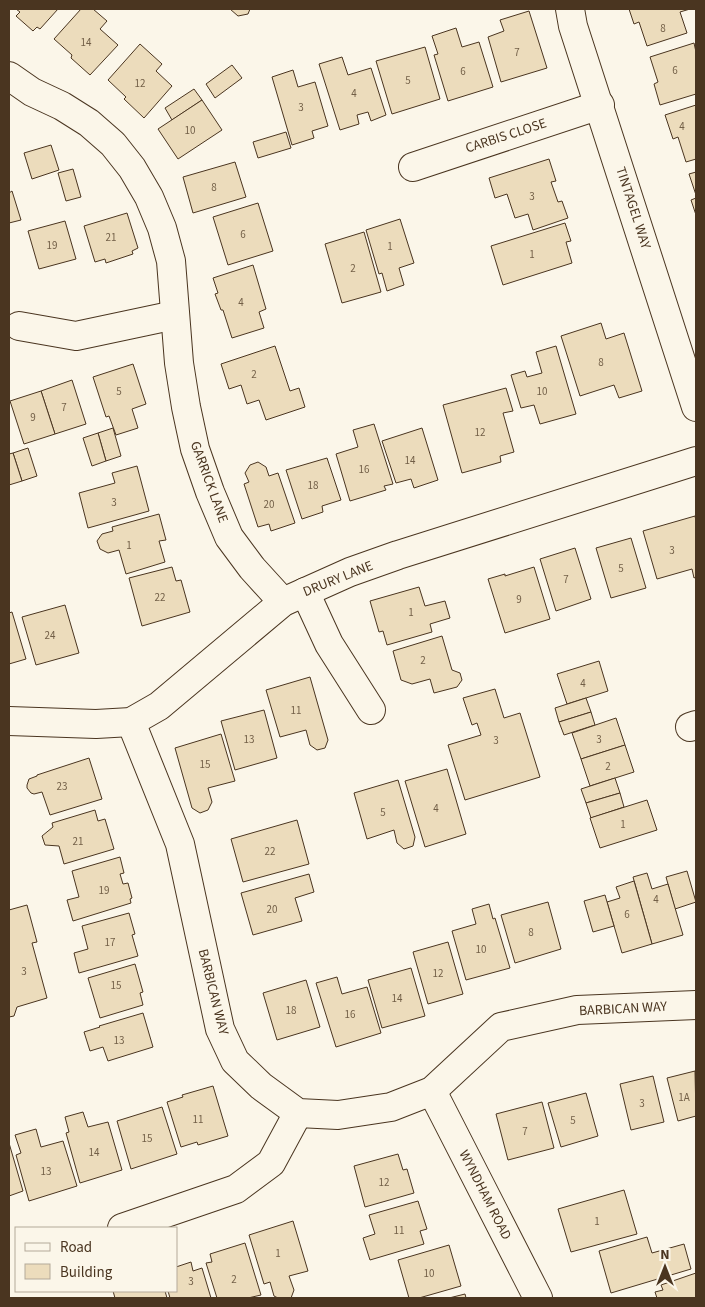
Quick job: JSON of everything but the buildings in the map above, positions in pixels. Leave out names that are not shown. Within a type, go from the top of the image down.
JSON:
[{"type":"street","name":"TINTAGEL WAY","points":[[570,9],[696,407]]},
{"type":"street","name":"GARRICK LANE","points":[[9,76],[32,92],[62,106],[89,123],[113,144],[132,168],[149,197],[162,228],[171,261],[179,363],[195,449],[210,492],[229,537],[252,568],[294,597],[329,644],[371,710]]},
{"type":"street","name":"CARBIS CLOSE","points":[[413,167],[600,105]]},
{"type":"street","points":[[19,326],[76,336],[175,314]]},
{"type":"street","name":"DRURY LANE","points":[[9,722],[96,724],[131,722],[159,706],[294,597],[350,572],[390,558],[696,461]]},
{"type":"street","name":"BARBICAN WAY","points":[[131,722],[180,844],[220,1029],[235,1061],[261,1086],[298,1113],[338,1115],[391,1107],[432,1091],[501,1027],[577,1010],[696,1005]]},
{"type":"street","name":"WYNDHAM ROAD","points":[[432,1091],[538,1298]]},
{"type":"street","points":[[125,1227],[236,1189],[271,1163],[298,1113]]}]
